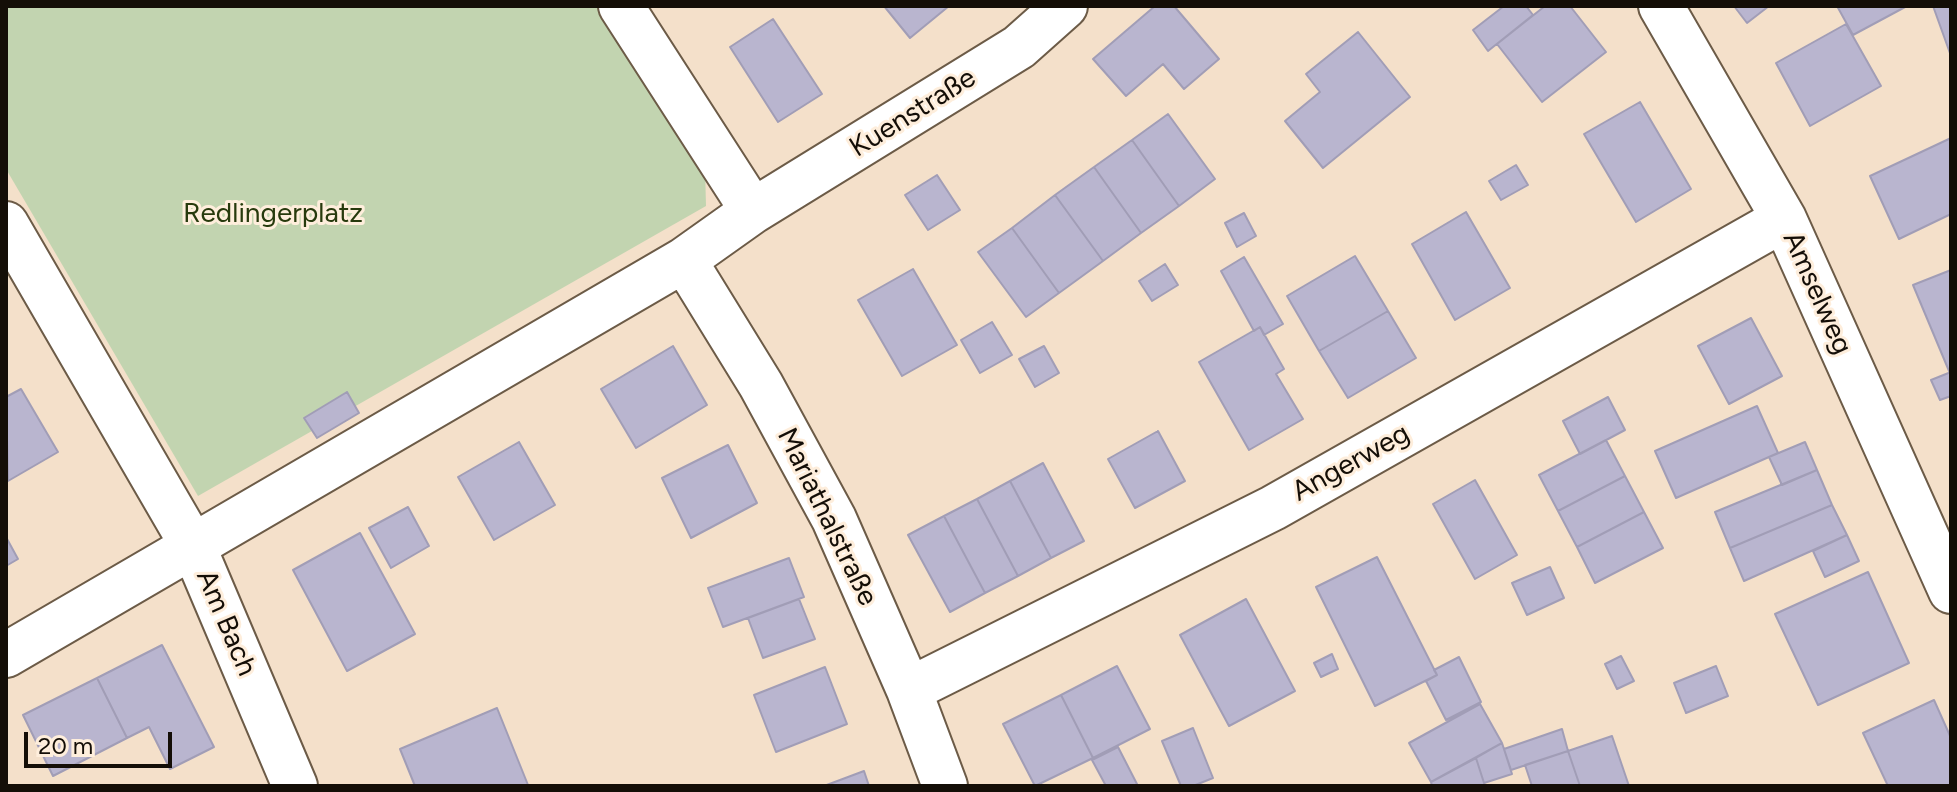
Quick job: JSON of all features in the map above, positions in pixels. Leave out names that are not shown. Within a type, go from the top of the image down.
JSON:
[{"type":"street","points":[[6,655],[684,260],[753,211],[621,6]]},
{"type":"street","name":"Kuenstraße","points":[[753,211],[1019,47],[1065,6]]},
{"type":"street","name":"Amselweg","points":[[1661,6],[1784,219],[1951,591]]},
{"type":"street","name":"Angerweg","points":[[909,690],[1273,508],[1784,219]]},
{"type":"street","points":[[6,224],[194,548]]},
{"type":"street","name":"Mariathalstraße","points":[[684,260],[761,385],[834,519],[909,690],[945,786]]},
{"type":"street","name":"Am Bach","points":[[194,548],[295,786]]},
{"type":"green space","name":"Redlingerplatz","points":[[6,6],[599,6],[705,167],[706,206],[198,496],[6,169]]},
{"type":"building","points":[[884,6],[949,6],[910,38]]},
{"type":"building","points":[[1155,6],[1174,6],[1219,59],[1184,89],[1163,64],[1126,96],[1093,59]]},
{"type":"building","points":[[1504,6],[1526,6],[1533,15],[1488,51],[1473,30]]},
{"type":"building","points":[[1545,6],[1570,6],[1606,52],[1542,102],[1497,44]]},
{"type":"building","points":[[1734,6],[1769,6],[1747,23]]},
{"type":"building","points":[[1837,6],[1907,6],[1853,35]]},
{"type":"building","points":[[1933,6],[1951,6],[1951,56]]},
{"type":"building","points":[[773,19],[822,94],[778,122],[730,47]]},
{"type":"building","points":[[1846,24],[1881,86],[1810,126],[1776,63]]},
{"type":"building","points":[[1358,32],[1410,97],[1323,168],[1285,121],[1320,92],[1306,74]]},
{"type":"building","points":[[1640,102],[1691,189],[1636,222],[1584,134]]},
{"type":"building","points":[[1168,114],[1215,179],[1179,206],[1132,140]]},
{"type":"building","points":[[1951,138],[1951,214],[1899,239],[1870,176]]},
{"type":"building","points":[[1132,140],[1179,206],[1141,233],[1094,167]]},
{"type":"building","points":[[1516,165],[1528,185],[1501,200],[1489,181]]},
{"type":"building","points":[[1094,167],[1141,233],[1103,261],[1055,195]]},
{"type":"building","points":[[937,175],[960,210],[928,230],[905,195]]},
{"type":"building","points":[[1055,195],[1103,261],[1059,293],[1012,228]]},
{"type":"building","points":[[1466,212],[1510,288],[1455,320],[1412,244]]},
{"type":"building","points":[[1244,213],[1256,236],[1237,247],[1225,223]]},
{"type":"building","points":[[1012,228],[1059,293],[1026,317],[978,252]]},
{"type":"building","points":[[1355,256],[1388,311],[1319,351],[1287,296]]},
{"type":"building","points":[[1244,257],[1283,324],[1264,335],[1260,327],[1254,331],[1221,271]]},
{"type":"building","points":[[1165,264],[1178,285],[1152,301],[1139,281]]},
{"type":"building","points":[[913,269],[957,345],[902,376],[858,300]]},
{"type":"building","points":[[1951,270],[1951,370],[1949,371],[1913,285]]},
{"type":"building","points":[[1388,311],[1416,358],[1348,398],[1319,351]]},
{"type":"building","points":[[1751,318],[1782,376],[1729,404],[1698,346]]},
{"type":"building","points":[[992,322],[1012,355],[980,373],[961,340]]},
{"type":"building","points":[[1260,327],[1284,369],[1276,374],[1303,419],[1249,450],[1199,362]]},
{"type":"building","points":[[673,346],[707,405],[636,448],[601,389]]},
{"type":"building","points":[[1044,346],[1059,373],[1035,387],[1019,359]]},
{"type":"building","points":[[1951,372],[1951,396],[1940,400],[1931,380]]},
{"type":"building","points":[[21,389],[58,452],[8,481],[6,397]]},
{"type":"building","points":[[347,392],[359,413],[317,438],[304,418]]},
{"type":"building","points":[[1608,397],[1625,430],[1580,454],[1563,421]]},
{"type":"building","points":[[1757,406],[1778,453],[1676,498],[1655,451]]},
{"type":"building","points":[[1158,431],[1185,481],[1135,508],[1108,459]]},
{"type":"building","points":[[1606,440],[1625,476],[1558,511],[1539,475]]},
{"type":"building","points":[[519,442],[555,505],[494,540],[458,477]]},
{"type":"building","points":[[1805,442],[1817,470],[1782,485],[1769,457]]},
{"type":"building","points":[[728,445],[757,503],[691,538],[662,478]]},
{"type":"building","points":[[1043,463],[1084,541],[1051,558],[1010,481]]},
{"type":"building","points":[[1817,470],[1832,505],[1730,548],[1715,512]]},
{"type":"building","points":[[1625,476],[1644,512],[1577,547],[1558,511]]},
{"type":"building","points":[[1475,480],[1517,555],[1475,579],[1433,504]]},
{"type":"building","points":[[1010,481],[1051,558],[1018,576],[977,499]]},
{"type":"building","points":[[977,499],[1018,576],[985,593],[944,516]]},
{"type":"building","points":[[1832,505],[1847,535],[1744,581],[1730,548]]},
{"type":"building","points":[[408,507],[429,546],[391,568],[369,528]]},
{"type":"building","points":[[1644,512],[1663,548],[1595,583],[1577,547]]},
{"type":"building","points":[[944,516],[985,593],[950,612],[908,535]]},
{"type":"building","points":[[360,533],[415,634],[347,671],[293,570]]},
{"type":"building","points":[[1847,535],[1859,561],[1825,577],[1813,551]]},
{"type":"building","points":[[6,537],[18,559],[6,566]]},
{"type":"building","points":[[1377,557],[1437,675],[1375,706],[1316,587]]},
{"type":"building","points":[[789,558],[804,597],[723,627],[708,588]]},
{"type":"building","points":[[1550,567],[1564,598],[1527,615],[1512,583]]},
{"type":"building","points":[[1868,572],[1909,663],[1818,705],[1775,614]]},
{"type":"building","points":[[799,599],[815,639],[763,658],[748,618]]},
{"type":"building","points":[[1246,599],[1295,691],[1229,726],[1180,635]]},
{"type":"building","points":[[162,645],[214,747],[170,769],[149,727],[127,738],[97,678]]},
{"type":"building","points":[[1332,654],[1338,669],[1321,677],[1314,663]]},
{"type":"building","points":[[1621,656],[1634,681],[1617,689],[1605,664]]},
{"type":"building","points":[[1459,657],[1481,702],[1446,720],[1426,681],[1437,675],[1434,670]]},
{"type":"building","points":[[1117,666],[1150,729],[1093,758],[1061,695]]},
{"type":"building","points":[[1716,666],[1728,696],[1686,713],[1674,683]]},
{"type":"building","points":[[825,667],[847,724],[776,752],[754,695]]},
{"type":"building","points":[[97,678],[127,738],[53,776],[23,715]]},
{"type":"building","points":[[1061,695],[1093,758],[1035,786],[1003,724]]},
{"type":"building","points":[[1934,700],[1951,738],[1951,786],[1888,786],[1863,733]]},
{"type":"building","points":[[1480,704],[1502,743],[1431,782],[1409,743]]},
{"type":"building","points":[[497,708],[528,785],[415,786],[400,749]]},
{"type":"building","points":[[1193,728],[1213,778],[1193,786],[1181,786],[1162,741]]},
{"type":"building","points":[[1562,729],[1568,751],[1511,770],[1504,749]]},
{"type":"building","points":[[1612,736],[1629,786],[1580,786],[1568,751]]},
{"type":"building","points":[[1502,743],[1512,774],[1484,783],[1476,758]]},
{"type":"building","points":[[1118,747],[1138,786],[1106,786],[1092,760]]},
{"type":"building","points":[[1568,751],[1580,786],[1532,786],[1525,765]]},
{"type":"building","points":[[1476,758],[1485,786],[1432,786],[1431,782]]},
{"type":"building","points":[[864,771],[869,786],[824,786]]}]
